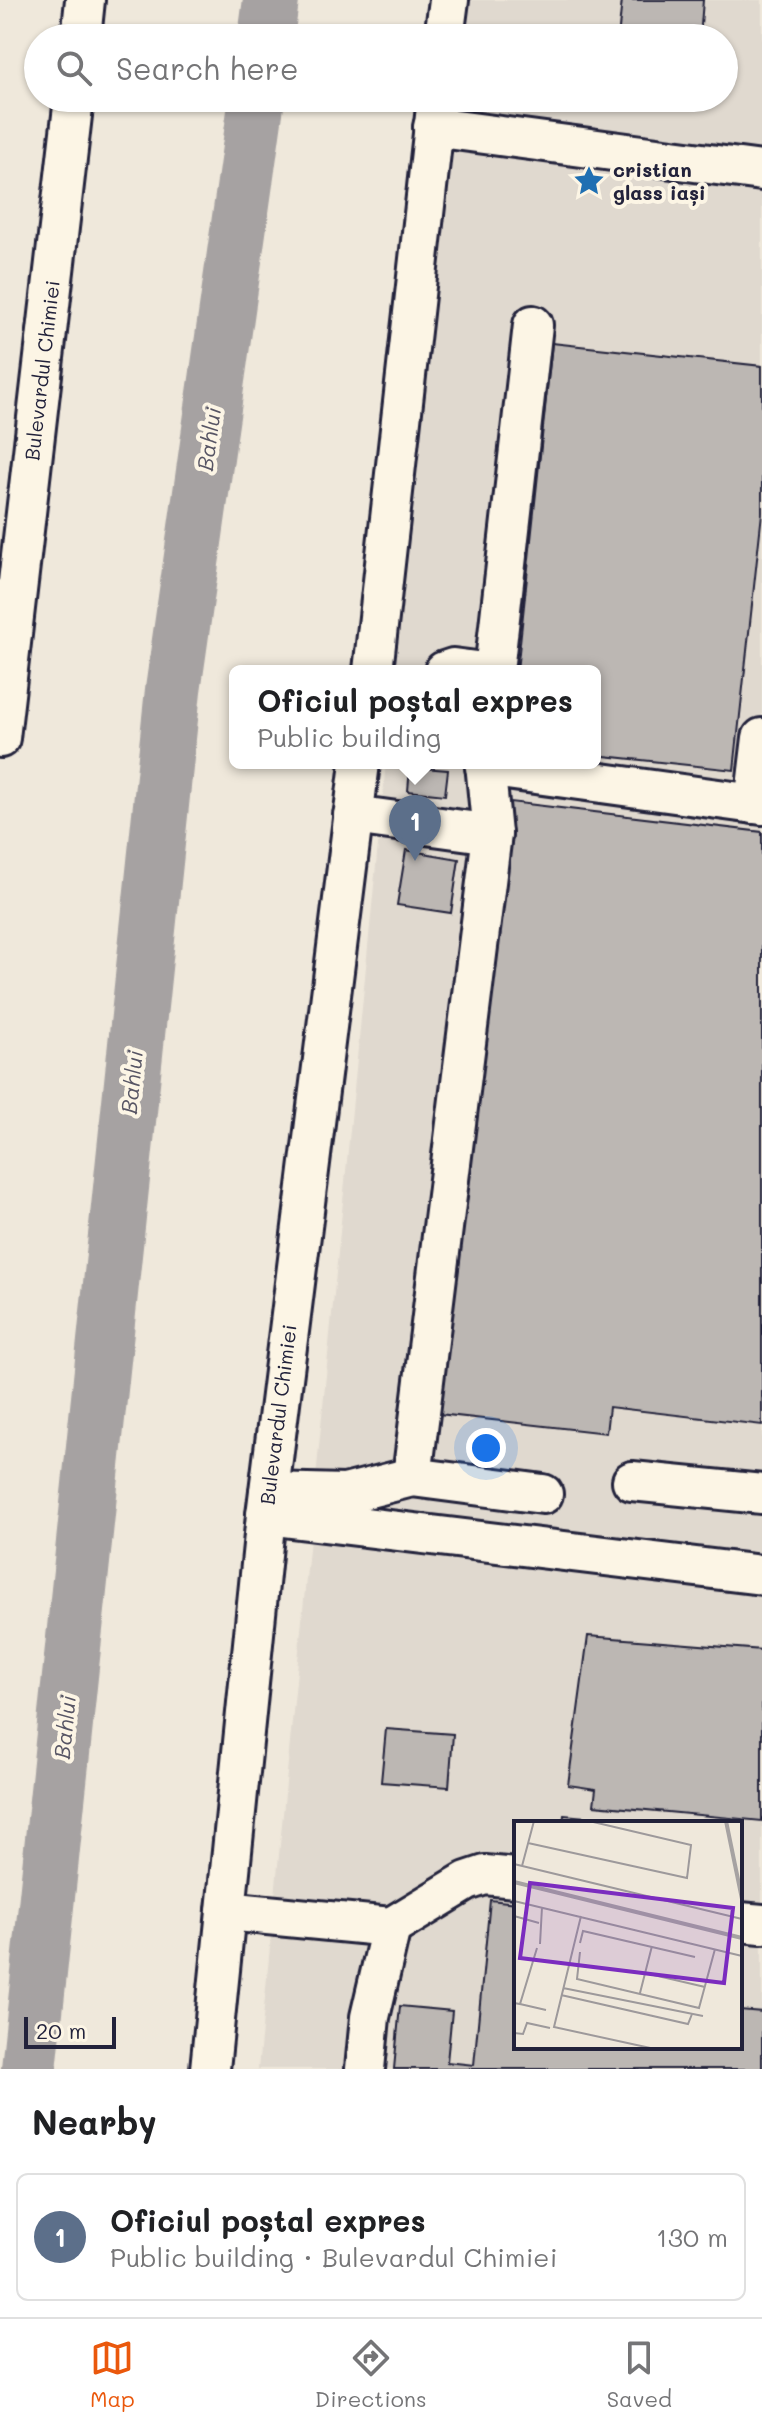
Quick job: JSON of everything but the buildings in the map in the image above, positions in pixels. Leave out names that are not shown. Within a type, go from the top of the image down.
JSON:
[{"type":"street","points":[[82,24],[85,0]]},
{"type":"street","points":[[446,24],[449,0]]},
{"type":"street","name":"Bulevardul Chimiei","points":[[0,738],[72,112]]},
{"type":"street","points":[[376,665],[435,113],[762,171]]},
{"type":"street","points":[[495,665],[533,325]]},
{"type":"street","points":[[513,769],[758,804],[762,738]]},
{"type":"street","name":"Bulevardul Chimiei","points":[[210,2069],[268,1504],[359,769]]},
{"type":"street","points":[[412,1477],[492,834],[485,769]]},
{"type":"street","points":[[353,815],[492,834]]},
{"type":"street","points":[[268,1504],[345,1494],[412,1477],[543,1494]]},
{"type":"street","points":[[632,1481],[762,1494]]},
{"type":"street","points":[[268,1504],[762,1575]]},
{"type":"street","points":[[226,1911],[391,1927],[467,1881],[485,1875],[514,1878]]},
{"type":"street","points":[[742,1922],[762,1924]]},
{"type":"street","points":[[365,2069],[370,2017],[391,1927]]},
{"type":"shaded area","points":[[461,0],[762,0],[762,2069],[258,2069],[385,769],[601,769],[601,665],[396,665],[450,112],[738,112],[738,24],[458,24]]},
{"type":"waterway","name":"Bahlui","points":[[268,24],[271,0]]},
{"type":"waterway","name":"Bahlui","points":[[29,2069],[173,690],[255,112]]},
{"type":"place","name":"cristian glass iași","points":[[589,181]]},
{"type":"place","name":"Oficiul poștal expres","points":[[415,861]]}]
